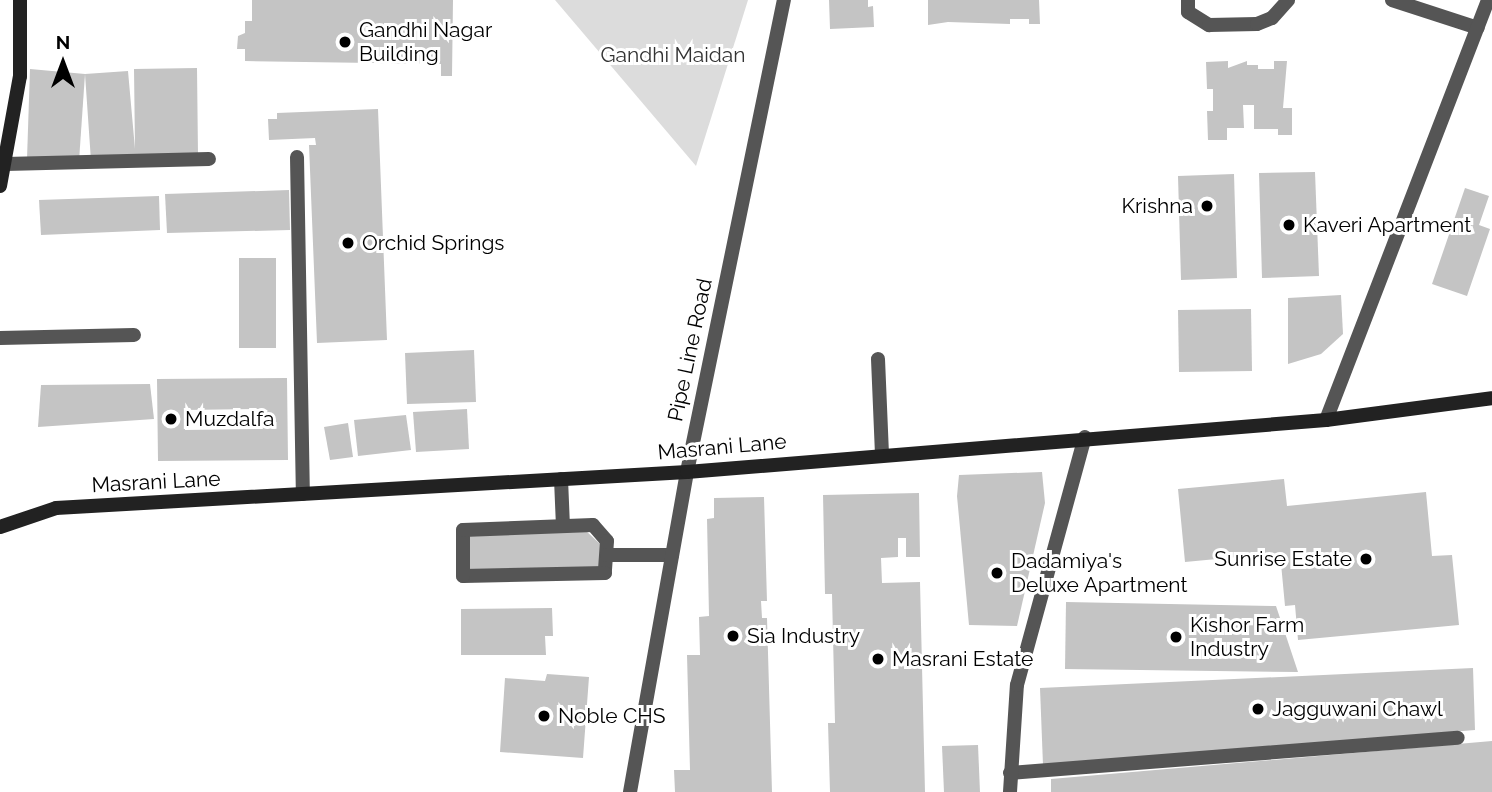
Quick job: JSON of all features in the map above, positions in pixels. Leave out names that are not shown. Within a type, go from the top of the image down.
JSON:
[{"type":"street","points":[[0,186],[20,76],[20,0]]},
{"type":"street","name":"Pipe Line Road","points":[[630,792],[687,472],[784,0]]},
{"type":"street","points":[[1188,0],[1188,12],[1209,25],[1257,24],[1272,18],[1288,0]]},
{"type":"street","points":[[1392,0],[1478,28]]},
{"type":"street","points":[[1326,420],[1488,0]]},
{"type":"street","points":[[297,157],[303,494]]},
{"type":"street","points":[[5,164],[209,159]]},
{"type":"street","points":[[0,338],[134,335]]},
{"type":"street","points":[[878,359],[882,455]]},
{"type":"street","name":"Masrani Lane","points":[[0,527],[56,508],[687,472],[1326,420],[1492,398]]},
{"type":"street","points":[[1010,792],[1017,685],[1085,438]]},
{"type":"street","points":[[561,479],[564,526]]},
{"type":"street","points":[[564,526],[600,528],[606,534],[605,573],[463,576],[463,530],[564,526]]},
{"type":"street","points":[[607,555],[672,555]]},
{"type":"street","points":[[1010,773],[1458,738]]},
{"type":"green space","name":"Gandhi Maidan","points":[[555,0],[748,0],[696,166]]},
{"type":"building","name":"Gandhi Nagar Building","points":[[252,0],[453,0],[452,76],[441,76],[441,64],[245,61],[245,49],[237,49],[238,36],[245,33],[245,21],[252,21]]},
{"type":"building","points":[[829,0],[868,0],[868,7],[873,6],[874,27],[830,29]]},
{"type":"building","points":[[928,0],[1039,0],[1040,24],[1029,24],[1029,19],[1010,19],[1010,24],[948,22],[928,25]]},
{"type":"building","points":[[1228,61],[1228,68],[1247,61],[1247,65],[1258,65],[1258,69],[1274,69],[1274,61],[1287,61],[1283,108],[1292,108],[1292,135],[1278,135],[1278,129],[1254,129],[1254,105],[1243,105],[1244,128],[1227,128],[1227,140],[1208,140],[1207,111],[1213,111],[1213,89],[1207,89],[1206,62]]},
{"type":"building","points":[[197,68],[198,155],[91,161],[85,74],[128,71],[135,149],[134,69]]},
{"type":"building","points":[[30,69],[85,74],[79,161],[27,159]]},
{"type":"building","name":"Orchid Springs","points":[[378,109],[387,340],[317,343],[309,145],[316,145],[315,138],[269,140],[268,119],[277,119],[277,113]]},
{"type":"building","name":"Kaveri Apartment","points":[[1315,172],[1319,276],[1262,278],[1259,173]]},
{"type":"building","name":"Krishna","points":[[1234,174],[1237,278],[1181,280],[1178,176]]},
{"type":"building","points":[[1465,188],[1489,196],[1479,225],[1490,229],[1467,296],[1432,284]]},
{"type":"building","points":[[289,190],[290,230],[167,233],[165,194]]},
{"type":"building","points":[[159,196],[160,230],[41,235],[39,200]]},
{"type":"building","points":[[239,258],[276,258],[276,348],[239,348]]},
{"type":"building","points":[[1341,295],[1343,334],[1321,354],[1288,364],[1288,298]]},
{"type":"building","points":[[1251,309],[1252,371],[1179,372],[1178,310]]},
{"type":"building","points":[[474,350],[476,402],[407,404],[405,353]]},
{"type":"building","name":"Muzdalfa","points":[[287,378],[288,460],[158,461],[157,379]],"holes":[[[261,409],[261,429],[185,430],[185,410]]]},
{"type":"building","points":[[150,384],[154,419],[38,427],[41,385]]},
{"type":"building","points":[[467,409],[469,449],[416,452],[413,412]]},
{"type":"building","points":[[406,415],[411,450],[358,456],[354,420]]},
{"type":"building","points":[[348,423],[353,457],[330,460],[324,427]]},
{"type":"building","name":"Dadamiya's Deluxe Apartment","points":[[1042,472],[1045,503],[1017,626],[969,625],[957,496],[959,475]]},
{"type":"building","name":"Sunrise Estate","points":[[1284,479],[1287,506],[1426,492],[1432,556],[1452,555],[1459,625],[1298,640],[1295,605],[1285,606],[1280,553],[1185,562],[1178,489]]},
{"type":"building","name":"Masrani Estate","points":[[919,493],[920,557],[906,557],[906,538],[898,538],[898,557],[881,558],[882,583],[920,582],[925,792],[830,792],[828,723],[835,723],[832,594],[825,594],[823,495]]},
{"type":"building","name":"Sia Industry","points":[[764,497],[767,601],[761,601],[762,618],[767,618],[772,792],[675,792],[674,770],[690,770],[687,655],[700,655],[699,617],[709,616],[707,519],[714,518],[714,498]]},
{"type":"building","points":[[585,530],[600,544],[601,570],[466,575],[465,535]]},
{"type":"building","name":"Kishor Farm Industry","points":[[1066,602],[1276,606],[1298,672],[1065,669]]},
{"type":"building","points":[[552,608],[553,636],[545,636],[546,655],[461,655],[461,609]]},
{"type":"building","name":"Jagguwani Chawl","points":[[1473,668],[1475,730],[1043,765],[1040,688]]},
{"type":"building","name":"Noble CHS","points":[[547,674],[589,677],[583,758],[500,752],[505,678],[545,681]]},
{"type":"building","points":[[1492,741],[1492,792],[1051,792],[1051,779]]},
{"type":"building","points":[[978,745],[980,792],[944,792],[942,746]]},
{"type":"place","name":"Gandhi Nagar Building","points":[[345,42]]},
{"type":"place","name":"Krishna","points":[[1207,206]]},
{"type":"place","name":"Kaveri Apartment","points":[[1289,225]]},
{"type":"place","name":"Orchid Springs","points":[[348,243]]},
{"type":"place","name":"Muzdalfa","points":[[171,419]]},
{"type":"place","name":"Sunrise Estate","points":[[1366,559]]},
{"type":"place","name":"Dadamiya's Deluxe Apartment","points":[[997,573]]},
{"type":"place","name":"Sia Industry","points":[[733,636]]},
{"type":"place","name":"Kishor Farm Industry","points":[[1176,637]]},
{"type":"place","name":"Masrani Estate","points":[[878,659]]},
{"type":"place","name":"Jagguwani Chawl","points":[[1258,709]]},
{"type":"place","name":"Noble CHS","points":[[544,716]]}]
